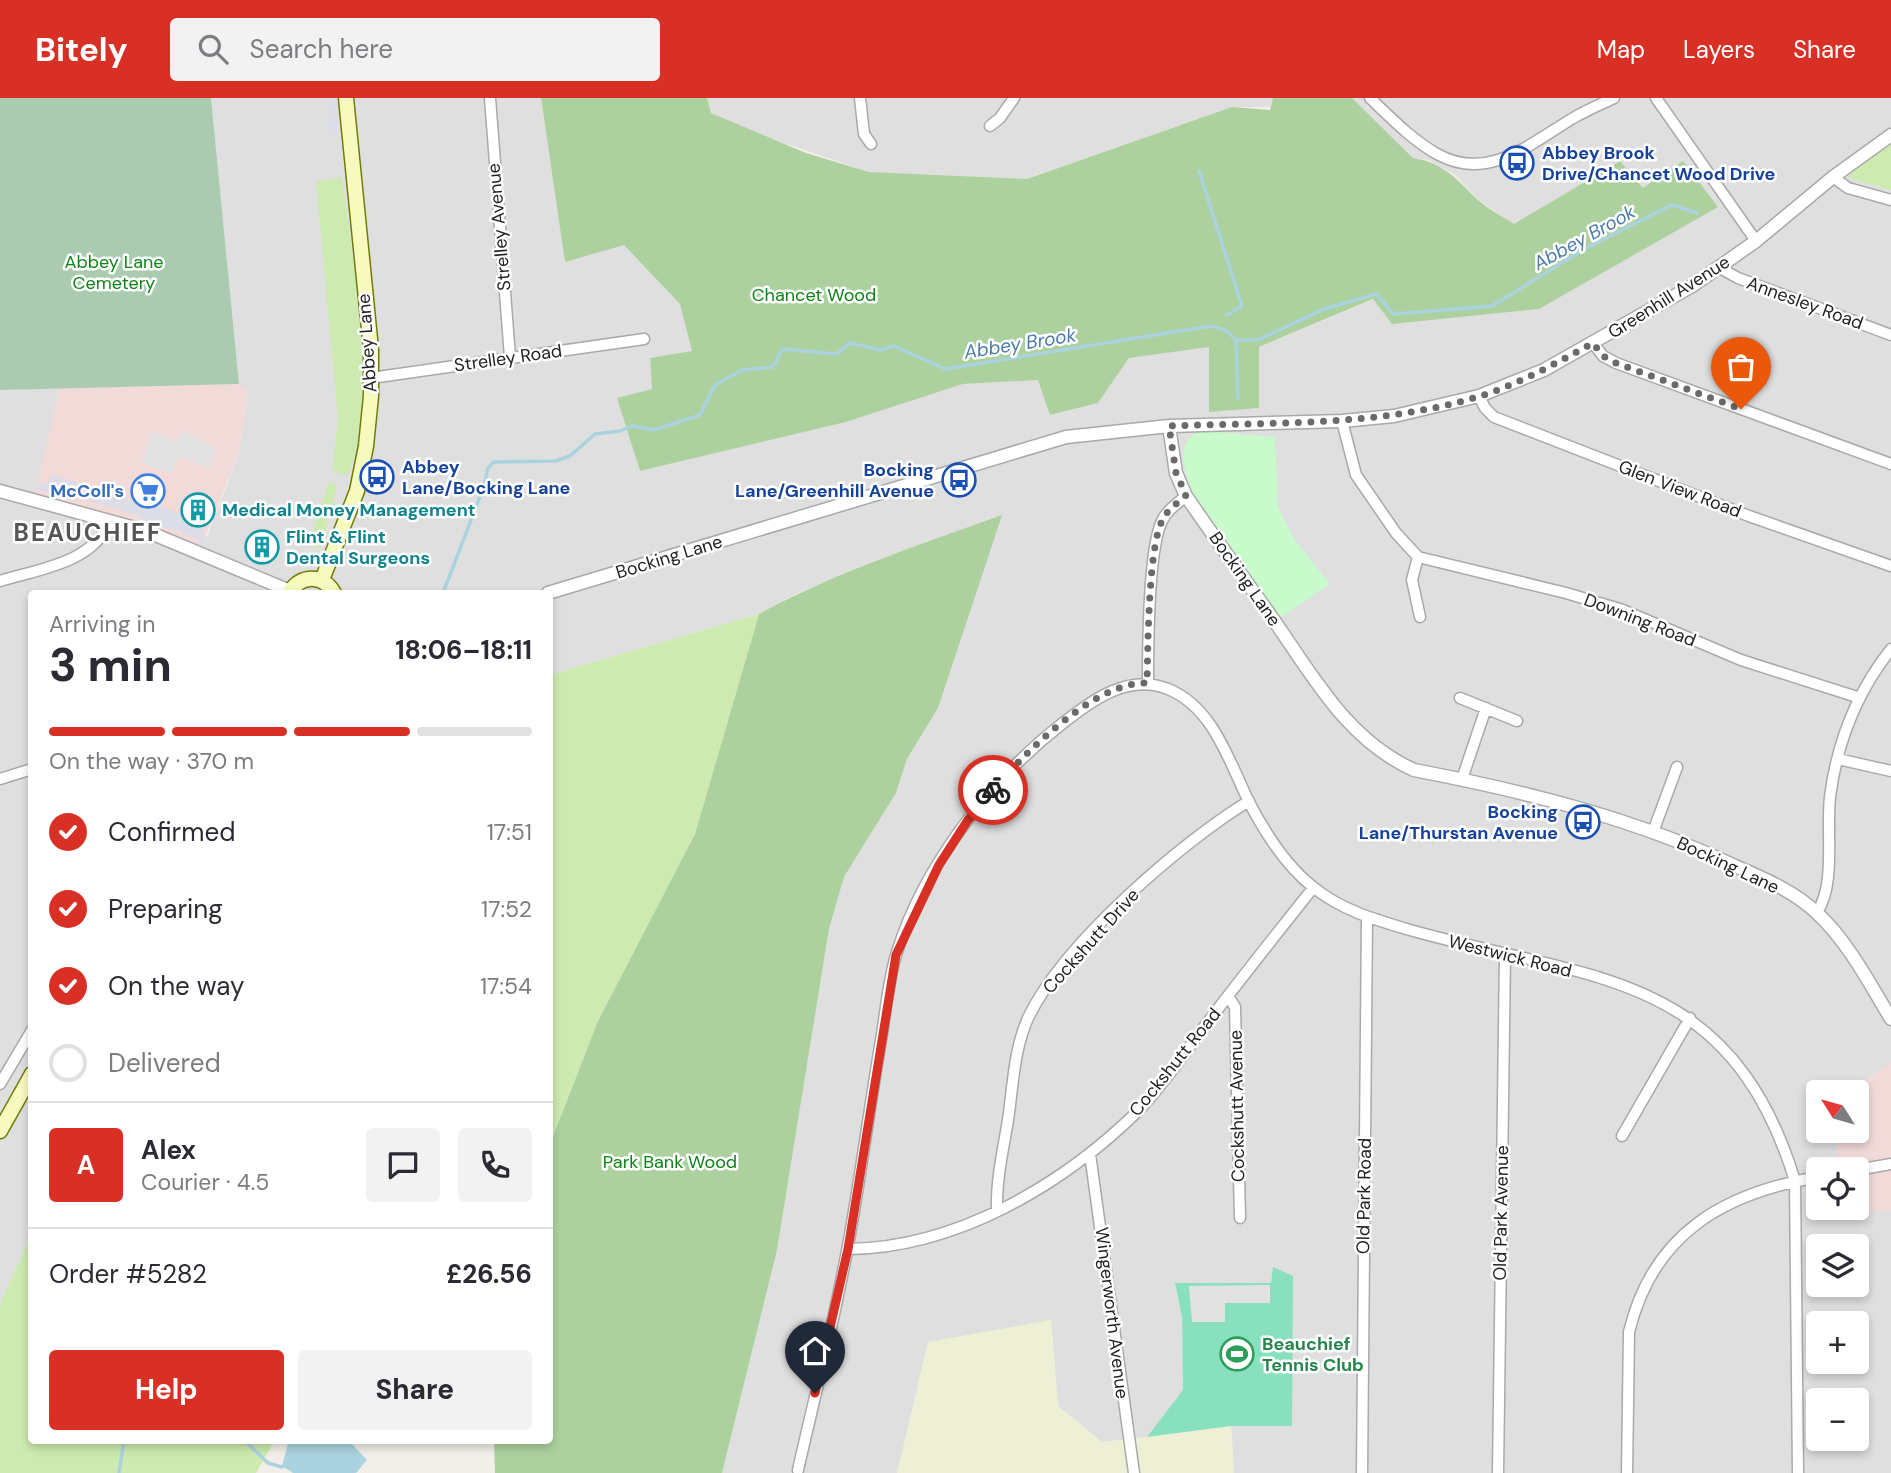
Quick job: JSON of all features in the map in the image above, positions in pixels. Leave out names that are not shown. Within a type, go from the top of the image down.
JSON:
[{"type":"main road","name":"Abbey Lane","points":[[322,580],[346,523],[362,470],[372,378],[346,98]]},
{"type":"main road","points":[[292,590],[303,580],[322,580],[331,590]]},
{"type":"main road","points":[[0,1131],[28,1081]]},
{"type":"street","name":"Strelley Avenue","points":[[490,98],[510,357]]},
{"type":"street","points":[[860,98],[862,123],[871,144]]},
{"type":"street","points":[[990,126],[1000,118],[1014,98]]},
{"type":"street","points":[[1370,98],[1396,123],[1437,154],[1454,161],[1475,164],[1510,158],[1576,117],[1614,98]]},
{"type":"street","points":[[1656,98],[1756,241]]},
{"type":"street","name":"Greenhill Avenue","points":[[1169,426],[1342,421],[1394,416],[1479,396],[1544,370],[1720,268],[1833,177],[1891,135]]},
{"type":"street","points":[[1833,177],[1848,188],[1891,200]]},
{"type":"street","name":"Annesley Road","points":[[1720,268],[1738,278],[1891,335]]},
{"type":"street","name":"Strelley Road","points":[[372,378],[644,339]]},
{"type":"street","points":[[1593,343],[1603,356],[1616,363],[1891,464]]},
{"type":"street","name":"Glen View Road","points":[[1479,396],[1494,417],[1749,516],[1891,566]]},
{"type":"street","points":[[1342,421],[1356,475],[1396,533],[1418,556],[1412,580],[1420,617]]},
{"type":"street","name":"Bocking Lane","points":[[553,591],[1066,437],[1169,426],[1176,473],[1186,495],[1351,727],[1389,759],[1413,770],[1582,808],[1653,832],[1758,876],[1816,912],[1890,1014]]},
{"type":"street","points":[[0,491],[168,539],[285,590]]},
{"type":"street","points":[[797,1470],[848,1249],[891,978],[904,934],[925,891],[968,820],[1030,752],[1080,710],[1107,693],[1131,684],[1147,683],[1149,622],[1157,537],[1163,519],[1186,495]]},
{"type":"street","points":[[0,581],[80,554],[96,545],[110,521]]},
{"type":"street","name":"Downing Road","points":[[1418,556],[1623,610],[1741,660],[1857,697]]},
{"type":"street","points":[[1816,912],[1826,900],[1828,890],[1827,833],[1838,759],[1857,697],[1891,649]]},
{"type":"street","name":"Westwick Road","points":[[1147,683],[1173,691],[1202,714],[1278,850],[1313,888],[1367,918],[1637,990],[1690,1018],[1727,1052],[1757,1092],[1778,1132],[1795,1181],[1798,1473]]},
{"type":"street","points":[[1460,698],[1517,721]]},
{"type":"street","points":[[1462,779],[1486,708]]},
{"type":"street","points":[[1838,759],[1891,771]]},
{"type":"street","points":[[1653,832],[1677,767]]},
{"type":"street","points":[[0,779],[28,770]]},
{"type":"street","name":"Cockshutt Drive","points":[[997,1210],[1020,1042],[1036,1003],[1065,964],[1143,884],[1217,820],[1249,801]]},
{"type":"street","name":"Cockshutt Road","points":[[848,1249],[881,1249],[938,1236],[1029,1194],[1090,1154],[1141,1108],[1313,888]]},
{"type":"street","name":"Old Park Road","points":[[1362,1473],[1367,918]]},
{"type":"street","name":"Old Park Avenue","points":[[1498,1473],[1505,953]]},
{"type":"street","name":"Cockshutt Avenue","points":[[1228,996],[1235,1007],[1240,1218]]},
{"type":"street","points":[[1622,1136],[1690,1018]]},
{"type":"street","points":[[0,1084],[28,1037]]},
{"type":"street","name":"Wingerworth Avenue","points":[[1090,1154],[1134,1473]]},
{"type":"street","points":[[1869,1168],[1891,1164]]},
{"type":"street","points":[[1627,1473],[1627,1351],[1635,1309],[1645,1286],[1674,1245],[1711,1213],[1756,1190],[1806,1179]]},
{"type":"shaded area","points":[[211,98],[541,98],[565,261],[624,244],[681,304],[693,352],[650,358],[652,389],[618,398],[640,471],[846,422],[963,384],[1039,380],[1050,415],[1098,403],[1129,358],[1210,346],[1209,411],[1259,408],[1259,347],[1643,188],[1620,161],[1514,225],[1479,200],[1454,174],[1426,159],[1413,158],[1352,98],[1891,98],[1891,1063],[1867,1080],[1806,1080],[1806,1143],[1837,1143],[1839,1157],[1806,1157],[1806,1220],[1869,1220],[1869,1208],[1891,1211],[1891,1473],[1234,1473],[1231,1426],[1291,1426],[1273,1268],[1271,1283],[1175,1283],[1182,1317],[1183,1391],[1147,1437],[1102,1442],[1058,1406],[1051,1321],[897,1473],[722,1473],[777,1250],[829,929],[844,877],[896,793],[907,759],[938,708],[1001,516],[875,561],[796,594],[759,614],[553,674],[553,590],[28,590],[28,1244],[0,1304],[0,390],[60,388],[36,493],[204,545],[239,453],[248,391],[239,384]]},
{"type":"shaded area","points":[[330,98],[338,98],[337,134],[326,132]]},
{"type":"shaded area","points":[[707,98],[1273,98],[1271,107],[1232,107],[1027,179],[869,172],[752,132],[711,113]]},
{"type":"shaded area","points":[[239,384],[248,390],[239,453],[201,547],[98,510],[35,493],[60,388]]},
{"type":"shaded area","points":[[182,431],[217,448],[209,468],[179,457],[171,474],[141,462],[153,432],[177,441]]},
{"type":"shaded area","points":[[51,475],[108,490],[132,501],[134,498],[153,503],[206,524],[202,534],[207,537],[204,545],[198,543],[197,538],[179,531],[143,522],[138,515],[58,492],[54,494],[36,489],[39,482],[48,484]]},
{"type":"shaded area","points":[[1891,1063],[1891,1211],[1869,1210],[1869,1157],[1839,1157],[1837,1143],[1869,1143],[1867,1080]]},
{"type":"shaded area","points":[[1270,1285],[1270,1303],[1225,1303],[1225,1322],[1192,1322],[1189,1286]]},
{"type":"green space","name":"Abbey Lane Cemetery","points":[[0,98],[211,98],[239,384],[0,390]]},
{"type":"green space","name":"Chancet Wood","points":[[541,98],[707,98],[711,113],[806,153],[869,172],[1027,179],[1232,107],[1270,110],[1273,98],[1352,98],[1413,158],[1441,167],[1481,203],[1514,224],[1620,161],[1643,188],[1683,161],[1718,207],[1539,309],[1392,324],[1373,299],[1259,347],[1259,408],[1209,412],[1209,347],[1129,358],[1098,403],[1050,415],[1038,380],[963,384],[846,422],[640,471],[617,398],[652,389],[650,358],[692,351],[680,304],[624,245],[565,262]]},
{"type":"green space","points":[[1891,142],[1891,190],[1848,178],[1854,169]]},
{"type":"green space","points":[[342,178],[356,287],[362,373],[357,448],[347,475],[332,471],[338,419],[316,181]]},
{"type":"green space","points":[[1204,431],[1275,437],[1278,507],[1294,539],[1330,584],[1280,618],[1193,494],[1184,466],[1185,448],[1188,440]]},
{"type":"green space","points":[[329,482],[337,485],[322,544],[317,548],[308,545]]},
{"type":"green space","name":"Park Bank Wood","points":[[1002,515],[938,708],[907,759],[896,793],[844,877],[829,929],[777,1250],[722,1473],[495,1473],[494,1444],[553,1444],[553,1136],[598,1021],[695,834],[759,614],[818,585],[909,548]]},
{"type":"green space","points":[[759,614],[695,834],[598,1021],[553,1136],[553,674]]},
{"type":"green space","points":[[28,1242],[28,1444],[273,1444],[256,1473],[0,1473],[0,1304]]},
{"type":"green space","name":"Beauchief Tennis Club","points":[[1273,1267],[1293,1276],[1292,1426],[1231,1426],[1147,1437],[1183,1390],[1182,1317],[1175,1283],[1271,1283]]},
{"type":"green space","points":[[1051,1320],[1058,1406],[1102,1442],[1123,1440],[1128,1473],[897,1473],[928,1342]]},
{"type":"green space","points":[[1231,1426],[1234,1473],[1137,1473],[1132,1439]]},
{"type":"water","points":[[288,1444],[352,1444],[367,1460],[356,1473],[293,1473],[282,1466]]},
{"type":"waterway","points":[[1199,171],[1242,306],[1227,315]]},
{"type":"waterway","name":"Abbey Brook","points":[[444,590],[483,489],[488,468],[494,462],[556,461],[570,456],[595,434],[620,431],[632,426],[654,430],[700,415],[715,385],[742,370],[773,367],[782,349],[836,354],[850,343],[880,350],[894,346],[945,369],[1211,326],[1225,330],[1236,340],[1258,340],[1324,309],[1376,294],[1394,314],[1492,306],[1586,248],[1672,205],[1697,213]]},
{"type":"waterway","points":[[1236,340],[1238,398]]},
{"type":"waterway","name":"Abbey Brook","points":[[119,1473],[123,1444]]},
{"type":"waterway","points":[[248,1444],[268,1463],[282,1467]]},
{"type":"way so far","points":[[993,790],[1030,752],[1080,710],[1107,693],[1131,684],[1147,683],[1149,622],[1157,537],[1160,525],[1169,510],[1186,495],[1176,473],[1169,426],[1342,421],[1394,416],[1479,396],[1544,370],[1593,343],[1603,356],[1616,363],[1741,409]]},
{"type":"place","name":"Abbey Brook Drive/Chancet Wood Drive","points":[[1517,163]]},
{"type":"place","name":"Abbey Lane/Bocking Lane","points":[[377,477]]},
{"type":"place","name":"Bocking Lane/Greenhill Avenue","points":[[959,480]]},
{"type":"place","name":"McColl's","points":[[148,491]]},
{"type":"place","name":"Medical Money Management","points":[[198,510]]},
{"type":"place","name":"Flint & Flint Dental Surgeons","points":[[262,547]]},
{"type":"place","name":"Bocking Lane/Thurstan Avenue","points":[[1583,822]]},
{"type":"place","name":"Beauchief Tennis Club","points":[[1237,1354]]},
{"type":"district","name":"BEAUCHIEF","points":[[88,533]]},
{"type":"route","points":[[815,1393],[848,1249],[896,955],[939,865],[968,820],[993,790]]}]
